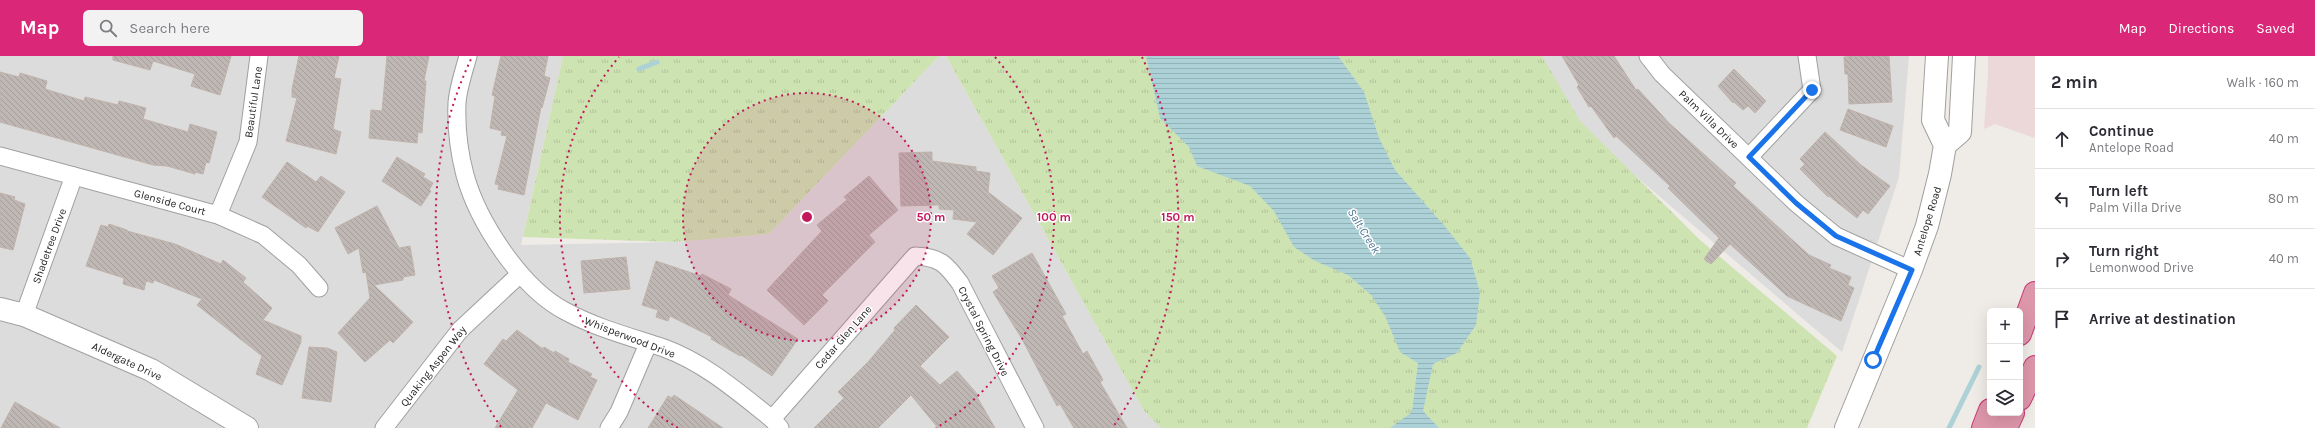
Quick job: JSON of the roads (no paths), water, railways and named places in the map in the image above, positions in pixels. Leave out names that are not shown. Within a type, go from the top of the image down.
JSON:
[{"type":"highway","points":[[2023,326],[2035,293]]},
{"type":"highway","points":[[2023,393],[2035,367]]},
{"type":"highway","points":[[1983,428],[1988,416]]},
{"type":"highway","points":[[2006,428],[2012,416]]},
{"type":"street","name":"Beautiful Lane","points":[[218,215],[248,142],[259,56]]},
{"type":"street","name":"Whisperwood Drive","points":[[468,56],[457,102],[458,135],[465,176],[482,215],[520,274],[564,311],[648,344],[664,348],[712,372],[776,423]]},
{"type":"street","name":"Palm Villa Drive","points":[[1648,56],[1662,74],[1796,203],[1836,236],[1912,270]]},
{"type":"street","points":[[1749,157],[1812,90],[1807,56]]},
{"type":"street","points":[[1937,56],[1933,120],[1945,145],[1960,132],[1964,56]]},
{"type":"street","name":"Antelope Road","points":[[1846,428],[1912,270],[1927,226],[1940,174],[1945,145]]},
{"type":"street","name":"Glenside Court","points":[[0,156],[218,215],[263,235],[299,265],[319,288]]},
{"type":"street","name":"Shadetree Drive","points":[[24,315],[74,176]]},
{"type":"street","name":"Cedar Glen Lane","points":[[776,423],[915,256]]},
{"type":"street","name":"Crystal Spring Drive","points":[[915,256],[931,257],[947,265],[960,283],[1035,428]]},
{"type":"street","name":"Quaking Aspen Way","points":[[384,428],[460,330],[520,274]]},
{"type":"street","name":"Aldergate Drive","points":[[0,309],[24,315],[151,370],[247,428]]},
{"type":"street","points":[[609,428],[619,412],[648,344]]},
{"type":"water","name":"Salt Creek","points":[[1146,56],[1338,56],[1364,92],[1379,138],[1395,170],[1443,224],[1470,258],[1480,292],[1476,325],[1457,353],[1433,364],[1423,411],[1439,428],[1390,428],[1412,412],[1418,363],[1400,352],[1385,316],[1371,295],[1348,275],[1315,261],[1294,247],[1274,211],[1250,186],[1197,166],[1189,147],[1160,118]]},
{"type":"waterway","points":[[639,69],[657,62]]},
{"type":"waterway","points":[[1949,428],[1979,367]]}]
